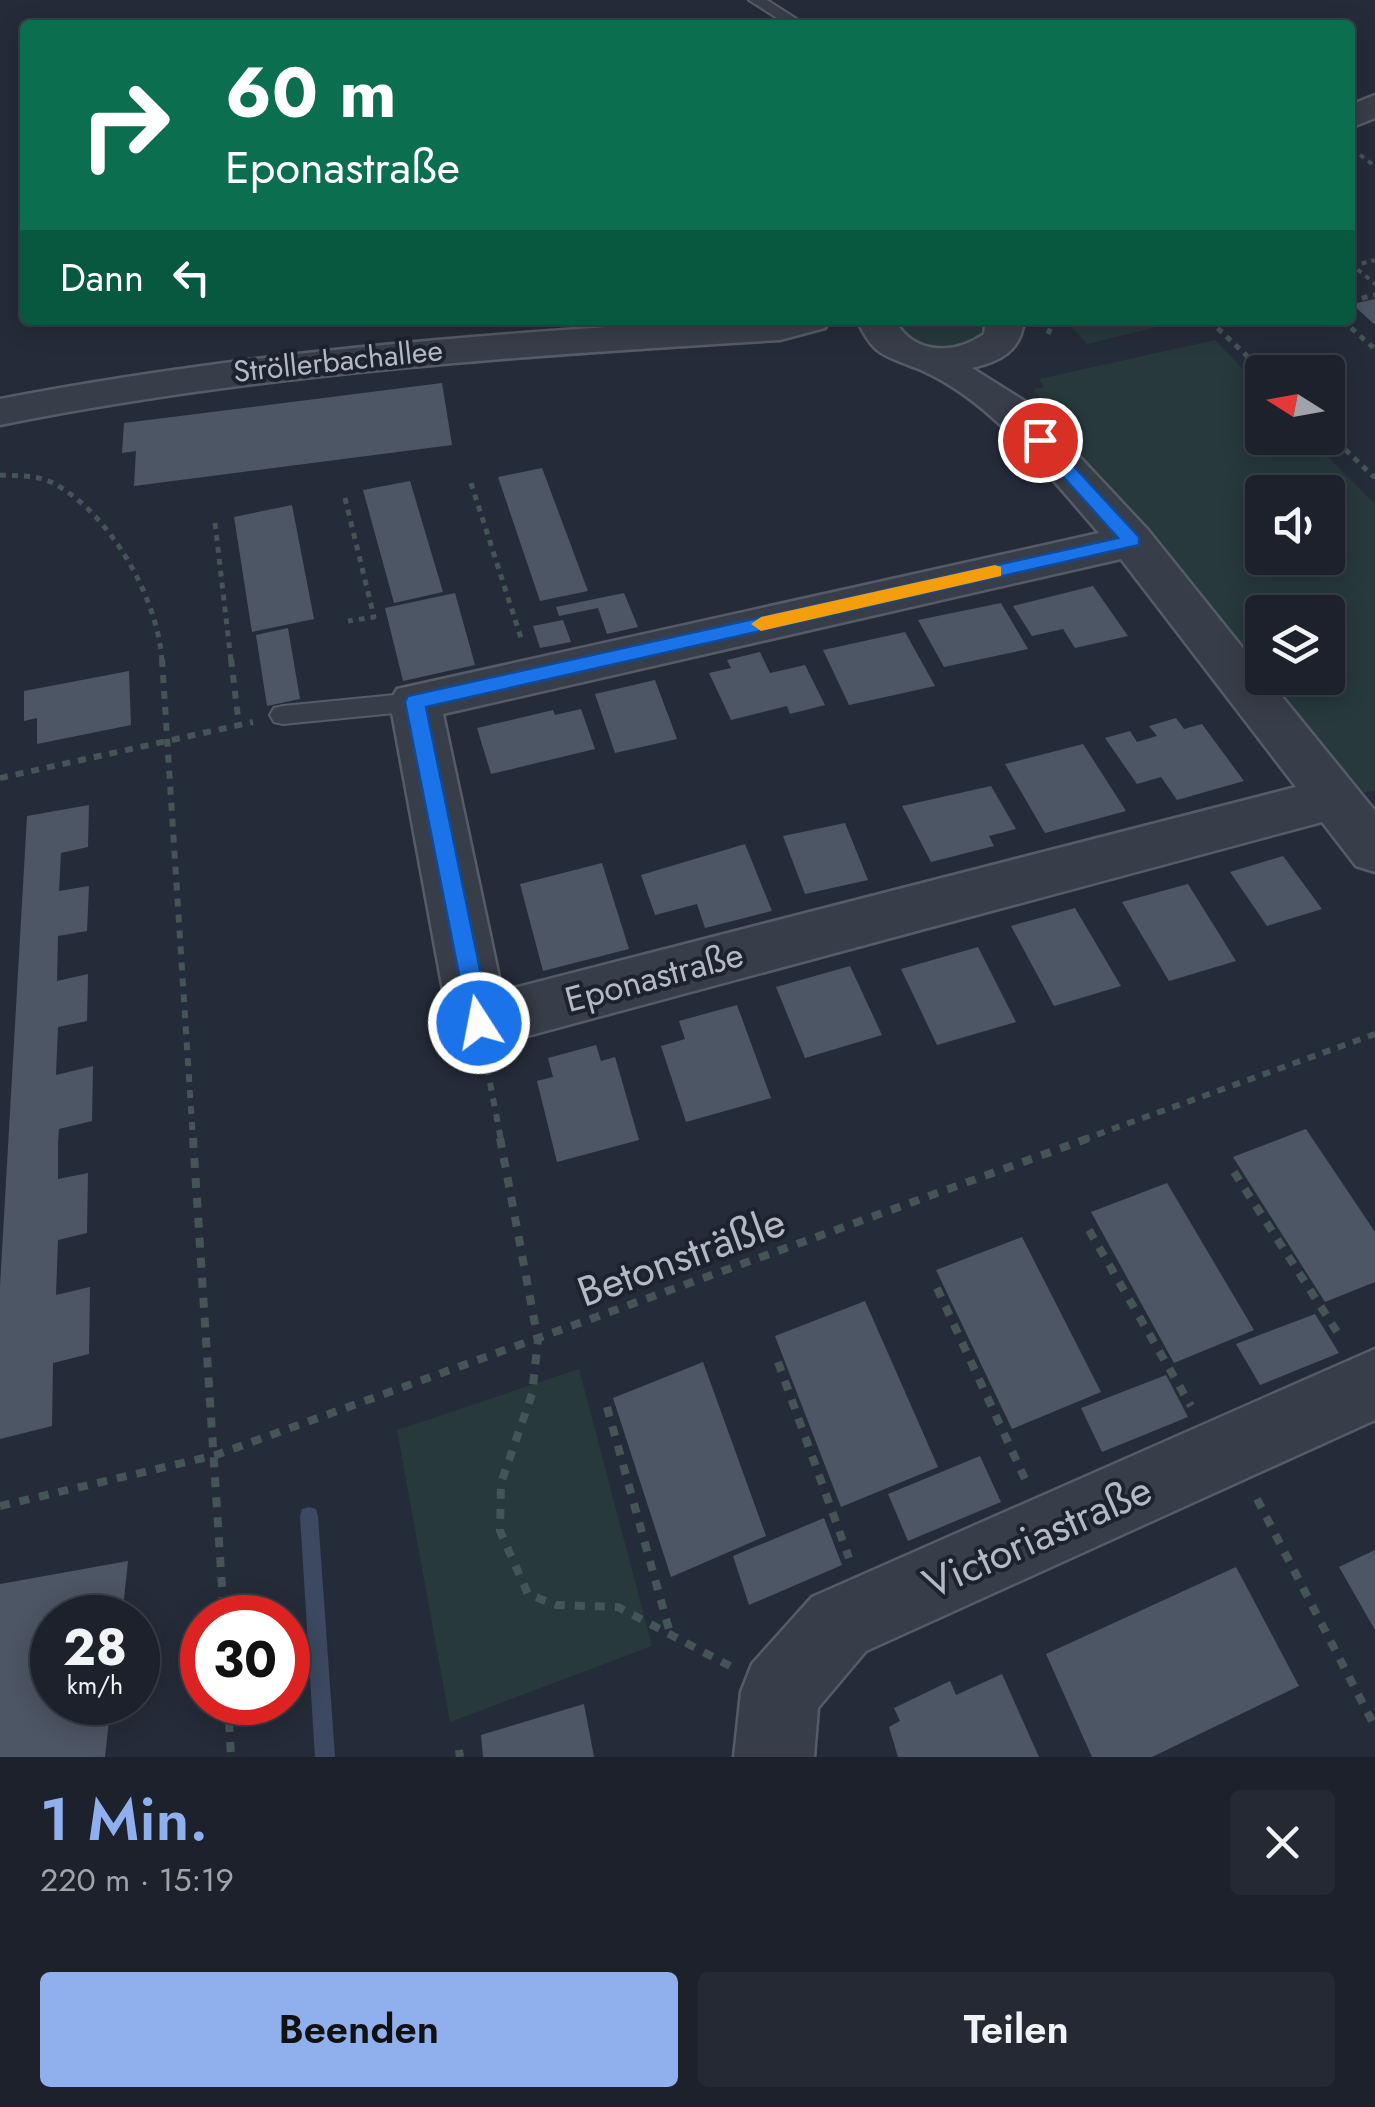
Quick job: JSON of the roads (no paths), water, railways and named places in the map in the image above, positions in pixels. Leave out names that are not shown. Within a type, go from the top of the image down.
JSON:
[{"type":"street","name":"Ströllerbachallee","points":[[6,412],[160,382],[468,347],[781,325]]},
{"type":"street","name":"Ströllerbachallee","points":[[810,325],[882,330],[910,354],[932,360],[1016,414]]},
{"type":"street","points":[[932,360],[976,358],[1002,328]]},
{"type":"street","points":[[1002,328],[1016,414],[1132,541],[1375,850]]},
{"type":"street","points":[[415,702],[1132,541]]},
{"type":"street","name":"Eponastraße","points":[[415,702],[479,1023],[1334,798]]},
{"type":"street","name":"Victoriastraße","points":[[777,1724],[840,1624],[1373,1384]]},
{"type":"lane","points":[[756,0],[790,20]]},
{"type":"lane","points":[[283,715],[415,702]]},
{"type":"waterway","points":[[309,1516],[325,1757]]}]
